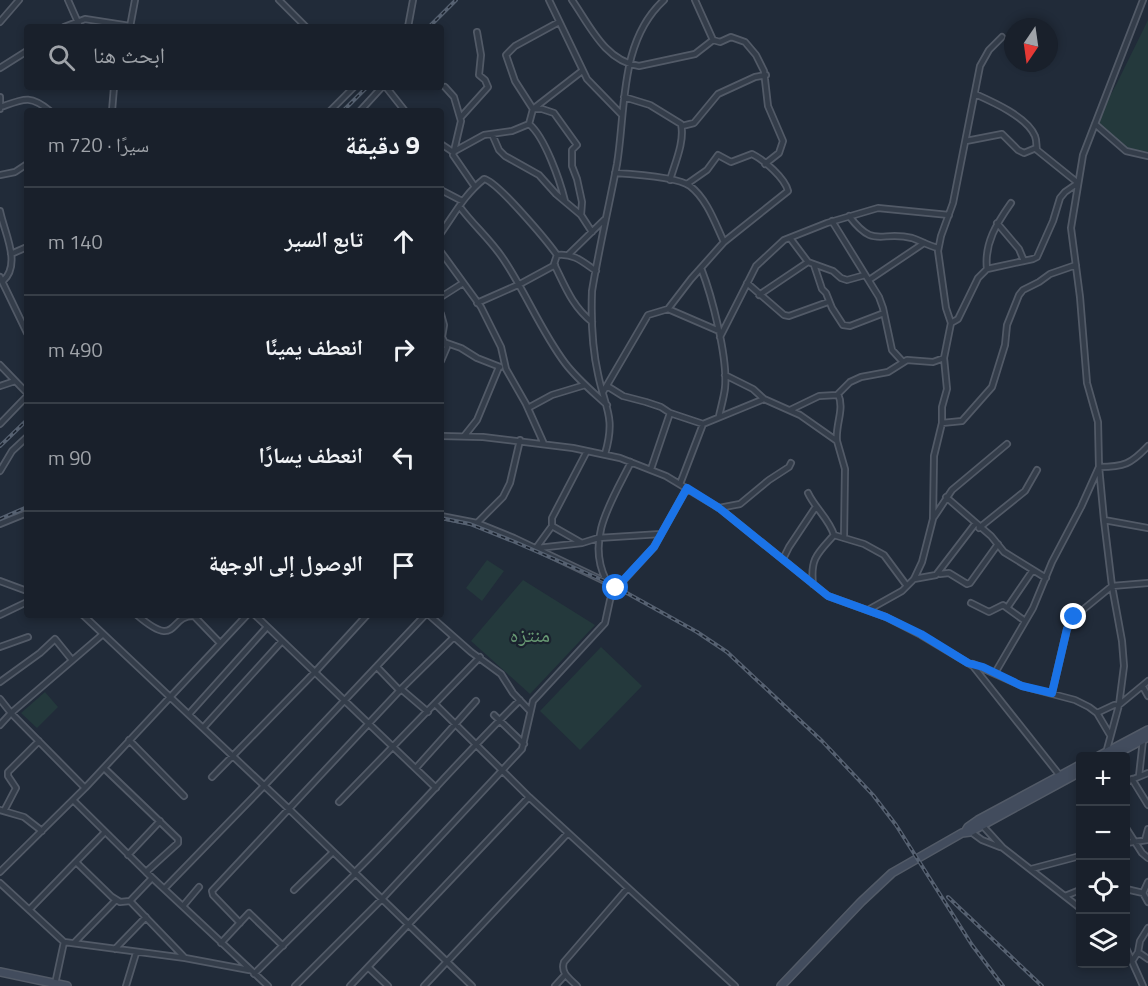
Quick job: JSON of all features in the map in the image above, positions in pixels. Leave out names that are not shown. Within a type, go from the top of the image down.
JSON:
[{"type":"main road","points":[[1112,752],[1148,730]]},
{"type":"main road","points":[[1114,752],[1146,738]]},
{"type":"main road","points":[[781,986],[892,873],[1076,768]]},
{"type":"main road","points":[[1061,778],[1076,773]]},
{"type":"main road","points":[[0,972],[60,985]]},
{"type":"street","points":[[0,22],[19,0]]},
{"type":"street","points":[[68,0],[79,24],[91,19],[119,24]]},
{"type":"street","points":[[130,24],[135,0]]},
{"type":"street","points":[[279,0],[303,24]]},
{"type":"street","points":[[409,24],[413,0]]},
{"type":"street","points":[[549,0],[587,79],[622,115]]},
{"type":"street","points":[[572,0],[604,48],[620,61],[630,65],[639,66],[695,54],[713,40]]},
{"type":"street","points":[[605,454],[610,430],[608,406],[595,359],[592,291],[604,220],[615,173],[630,65],[646,20],[664,0]]},
{"type":"street","points":[[695,0],[713,40],[720,42],[731,38],[745,42],[756,55],[766,75],[768,106],[783,141],[779,153],[765,164]]},
{"type":"street","points":[[1106,752],[1119,705],[1124,666],[1104,520],[1098,422],[1086,383],[1080,297],[1071,228],[1083,155],[1143,0]]},
{"type":"street","points":[[533,109],[515,81],[506,56],[515,46],[559,22]]},
{"type":"street","points":[[461,117],[488,87],[479,75],[482,55],[477,32]]},
{"type":"street","points":[[868,610],[907,586],[914,579],[922,562],[933,519],[934,456],[948,384],[944,358],[951,323],[946,308],[938,248],[953,203],[980,66],[989,50],[1002,37]]},
{"type":"street","points":[[0,68],[24,53]]},
{"type":"street","points":[[453,152],[484,135],[518,130],[529,124],[533,109],[582,71]]},
{"type":"street","points":[[624,97],[650,105],[682,126],[692,125],[718,94],[755,77],[766,75]]},
{"type":"street","points":[[445,87],[454,97],[461,117],[460,132],[453,152],[455,159],[475,187]]},
{"type":"street","points":[[112,90],[112,108]]},
{"type":"street","points":[[333,108],[351,90]]},
{"type":"street","points":[[363,108],[381,90]]},
{"type":"street","points":[[387,90],[402,108]]},
{"type":"street","points":[[975,94],[1007,110],[1029,126],[1036,138],[1036,148]]},
{"type":"street","points":[[0,97],[0,108],[22,99],[39,102],[46,108]]},
{"type":"street","points":[[533,109],[550,110],[554,113],[577,145],[572,150],[571,157],[582,202],[581,215]]},
{"type":"street","points":[[529,124],[537,131],[558,175],[565,201]]},
{"type":"street","points":[[1095,124],[1126,151],[1139,156],[1148,156]]},
{"type":"street","points":[[670,180],[682,126]]},
{"type":"street","points":[[492,134],[496,145],[505,156],[539,175],[581,215],[592,232]]},
{"type":"street","points":[[966,141],[1002,134],[1024,153],[1036,148]]},
{"type":"street","points":[[444,146],[453,152]]},
{"type":"street","points":[[1036,148],[1078,183]]},
{"type":"street","points":[[603,392],[648,315],[668,309],[724,242],[788,193],[788,187],[752,154],[731,162],[718,155],[702,175],[687,184]]},
{"type":"street","points":[[0,175],[15,172],[24,166]]},
{"type":"street","points":[[615,173],[687,184],[703,201],[724,242]]},
{"type":"street","points":[[444,229],[461,204],[484,179],[491,181],[507,196],[557,255],[577,258],[596,271]]},
{"type":"street","points":[[951,323],[958,319],[978,278],[987,269],[1037,257],[1053,221],[1060,198],[1078,183]]},
{"type":"street","points":[[444,192],[461,204],[478,230],[488,237],[520,284],[566,364],[608,406]]},
{"type":"street","points":[[987,269],[988,244],[997,223],[1011,203]]},
{"type":"street","points":[[720,337],[752,273],[762,258],[780,242],[832,221],[878,208],[949,215]]},
{"type":"street","points":[[0,211],[12,267],[8,277],[1,279],[24,327]]},
{"type":"street","points":[[849,216],[861,231],[869,236],[909,238],[938,248]]},
{"type":"street","points":[[568,255],[604,220]]},
{"type":"street","points":[[832,221],[879,297],[893,353],[903,362]]},
{"type":"street","points":[[997,223],[1019,249],[1024,261]]},
{"type":"street","points":[[790,238],[808,262],[833,271],[847,280],[867,278],[924,243]]},
{"type":"street","points":[[11,254],[24,248]]},
{"type":"street","points":[[557,255],[555,265],[571,300],[592,322]]},
{"type":"street","points":[[444,256],[477,303],[501,347],[506,369],[528,408],[544,444]]},
{"type":"street","points":[[759,295],[808,262]]},
{"type":"street","points":[[477,303],[555,265]]},
{"type":"street","points":[[814,265],[828,302],[843,325],[847,326],[884,313]]},
{"type":"street","points":[[942,423],[962,422],[989,392],[1005,345],[1007,326],[1023,290],[1050,274],[1076,265]]},
{"type":"street","points":[[701,268],[708,284],[719,331],[725,375],[725,391],[719,416]]},
{"type":"street","points":[[444,295],[463,283]]},
{"type":"street","points":[[747,284],[777,311],[789,316],[828,302]]},
{"type":"street","points":[[668,309],[719,331]]},
{"type":"street","points":[[444,342],[506,369]]},
{"type":"street","points":[[790,410],[819,396],[838,394],[850,382],[861,377],[888,372],[903,362],[933,362],[944,358]]},
{"type":"street","points":[[0,365],[24,391]]},
{"type":"street","points":[[465,435],[477,420],[499,367]]},
{"type":"street","points":[[725,375],[753,389],[764,399],[790,410],[837,441]]},
{"type":"street","points":[[0,386],[15,381]]},
{"type":"street","points":[[528,408],[552,394],[585,385]]},
{"type":"street","points":[[607,386],[623,396],[661,407],[670,413],[703,424]]},
{"type":"street","points":[[838,394],[842,405],[837,425],[837,441],[845,469],[844,538]]},
{"type":"street","points":[[0,424],[24,397]]},
{"type":"street","points":[[680,484],[703,424],[764,399]]},
{"type":"street","points":[[651,469],[670,413]]},
{"type":"street","points":[[444,436],[465,435],[520,440],[605,454],[651,469],[719,508],[828,596],[868,610],[921,634],[968,663],[1022,686],[1075,700],[1097,714],[1110,735]]},
{"type":"street","points":[[477,523],[503,497],[510,483],[520,440]]},
{"type":"street","points":[[0,471],[12,451],[24,441]]},
{"type":"street","points":[[933,519],[946,497],[1007,444]]},
{"type":"street","points":[[1099,467],[1128,464],[1148,446]]},
{"type":"street","points":[[536,548],[552,526],[552,518],[587,451]]},
{"type":"street","points":[[607,582],[600,561],[598,538],[601,524],[631,462]]},
{"type":"street","points":[[719,508],[740,504],[789,467],[791,463]]},
{"type":"street","points":[[995,673],[1025,621],[1099,467]]},
{"type":"street","points":[[936,575],[977,526],[1025,491],[1037,470]]},
{"type":"street","points":[[295,986],[381,900],[522,749],[530,711],[536,697],[605,623],[609,600],[617,587],[654,547],[687,488]]},
{"type":"street","points":[[808,493],[815,508],[831,527],[834,535]]},
{"type":"street","points":[[946,497],[1004,552],[1046,578]]},
{"type":"street","points":[[783,560],[815,508]]},
{"type":"street","points":[[0,524],[24,514]]},
{"type":"street","points":[[444,517],[477,523],[617,587]]},
{"type":"street","points":[[1104,520],[1148,528]]},
{"type":"street","points":[[552,526],[582,543]]},
{"type":"street","points":[[536,548],[582,543],[598,538],[661,534]]},
{"type":"street","points":[[834,535],[864,544],[884,555],[907,586]]},
{"type":"street","points":[[813,584],[811,572],[814,559],[834,535]]},
{"type":"street","points":[[914,579],[949,573],[967,584],[970,583],[998,544]]},
{"type":"street","points":[[1007,608],[1033,570]]},
{"type":"street","points":[[0,581],[24,590]]},
{"type":"street","points":[[1052,693],[1070,622],[1112,586],[1148,583]]},
{"type":"street","points":[[0,615],[24,603]]},
{"type":"street","points":[[971,603],[989,612],[1001,604],[1025,621]]},
{"type":"street","points":[[87,618],[472,986]]},
{"type":"street","points":[[141,618],[156,630],[164,631],[174,628],[184,618]]},
{"type":"street","points":[[196,618],[220,644]]},
{"type":"street","points":[[0,872],[85,788],[244,618]]},
{"type":"street","points":[[258,618],[436,788]]},
{"type":"street","points":[[212,777],[364,618]]},
{"type":"street","points":[[164,889],[424,618]]},
{"type":"street","points":[[431,618],[501,674],[530,711]]},
{"type":"street","points":[[189,714],[267,627]]},
{"type":"street","points":[[0,725],[103,634]]},
{"type":"street","points":[[0,647],[28,637]]},
{"type":"street","points":[[240,923],[213,895],[212,891],[401,690],[454,637]]},
{"type":"street","points":[[0,682],[56,639],[72,660]]},
{"type":"street","points":[[203,728],[282,641]]},
{"type":"street","points":[[339,802],[395,747],[480,657]]},
{"type":"street","points":[[968,663],[989,685],[1061,778]]},
{"type":"street","points":[[376,667],[428,712]]},
{"type":"street","points":[[1097,714],[1119,705],[1148,681]]},
{"type":"street","points":[[1143,687],[1148,696]]},
{"type":"street","points":[[0,699],[85,788]]},
{"type":"street","points":[[253,972],[283,946],[393,835],[476,744],[520,700]]},
{"type":"street","points":[[416,768],[476,701]]},
{"type":"street","points":[[435,704],[627,889],[735,986]]},
{"type":"street","points":[[494,715],[524,744]]},
{"type":"street","points":[[1139,776],[1146,738]]},
{"type":"street","points":[[129,740],[184,796]]},
{"type":"street","points":[[39,741],[8,772],[8,777],[16,788],[2,810],[24,817],[42,831]]},
{"type":"street","points":[[104,768],[176,835],[178,843],[146,872]]},
{"type":"street","points":[[1148,773],[1132,779],[1148,805]]},
{"type":"street","points":[[350,986],[530,797]]},
{"type":"street","points":[[73,800],[104,833],[268,986]]},
{"type":"street","points":[[128,855],[160,821]]},
{"type":"street","points":[[980,822],[1003,848],[1076,905]]},
{"type":"street","points":[[1130,841],[1147,840],[1148,829]]},
{"type":"street","points":[[966,831],[1003,848]]},
{"type":"street","points":[[424,986],[568,832]]},
{"type":"street","points":[[30,910],[104,833]]},
{"type":"street","points":[[1130,835],[1148,858]]},
{"type":"street","points":[[294,890],[332,853]]},
{"type":"street","points":[[1030,869],[1076,857]]},
{"type":"street","points":[[76,862],[116,900],[124,903],[130,901],[152,878]]},
{"type":"street","points":[[1148,882],[1145,890],[1148,902]]},
{"type":"street","points":[[0,883],[64,942],[185,958],[253,972]]},
{"type":"street","points":[[183,906],[199,887]]},
{"type":"street","points":[[577,986],[566,975],[563,969],[564,962],[627,889]]},
{"type":"street","points":[[1130,889],[1145,890]]},
{"type":"street","points":[[1065,896],[1076,892]]},
{"type":"street","points":[[74,943],[116,900]]},
{"type":"street","points":[[130,901],[185,958]]},
{"type":"street","points":[[221,942],[251,913],[283,946]]},
{"type":"street","points":[[115,950],[146,917]]},
{"type":"street","points":[[1133,960],[1148,928]]},
{"type":"street","points":[[60,985],[64,942]]},
{"type":"street","points":[[126,986],[136,952]]},
{"type":"street","points":[[1138,952],[1148,959]]},
{"type":"street","points":[[1130,956],[1143,986]]},
{"type":"street","points":[[369,968],[388,986]]},
{"type":"street","points":[[555,986],[566,975]]},
{"type":"green space","points":[[1148,20],[1148,152],[1127,150],[1096,121]]},
{"type":"green space","points":[[487,560],[504,571],[482,601],[466,588]]},
{"type":"green space","name":"منتزه","points":[[523,580],[595,625],[530,694],[471,641]]},
{"type":"green space","points":[[601,647],[642,686],[580,750],[540,711]]},
{"type":"green space","points":[[45,692],[58,707],[37,728],[21,713]]},
{"type":"railway","points":[[432,24],[456,0]]},
{"type":"railway","points":[[346,108],[364,90]]},
{"type":"railway","points":[[0,446],[24,423]]},
{"type":"railway","points":[[0,519],[24,508]]},
{"type":"railway","points":[[444,519],[470,524],[607,582],[697,632],[727,652],[822,741],[873,795],[896,825],[972,945],[1003,986]]},
{"type":"railway","points":[[948,897],[1042,986]]},
{"type":"route","points":[[616,588],[654,547],[687,488],[719,508],[828,596],[886,617],[921,634],[968,663],[983,667],[1022,686],[1052,693],[1067,629],[1074,617]]}]
